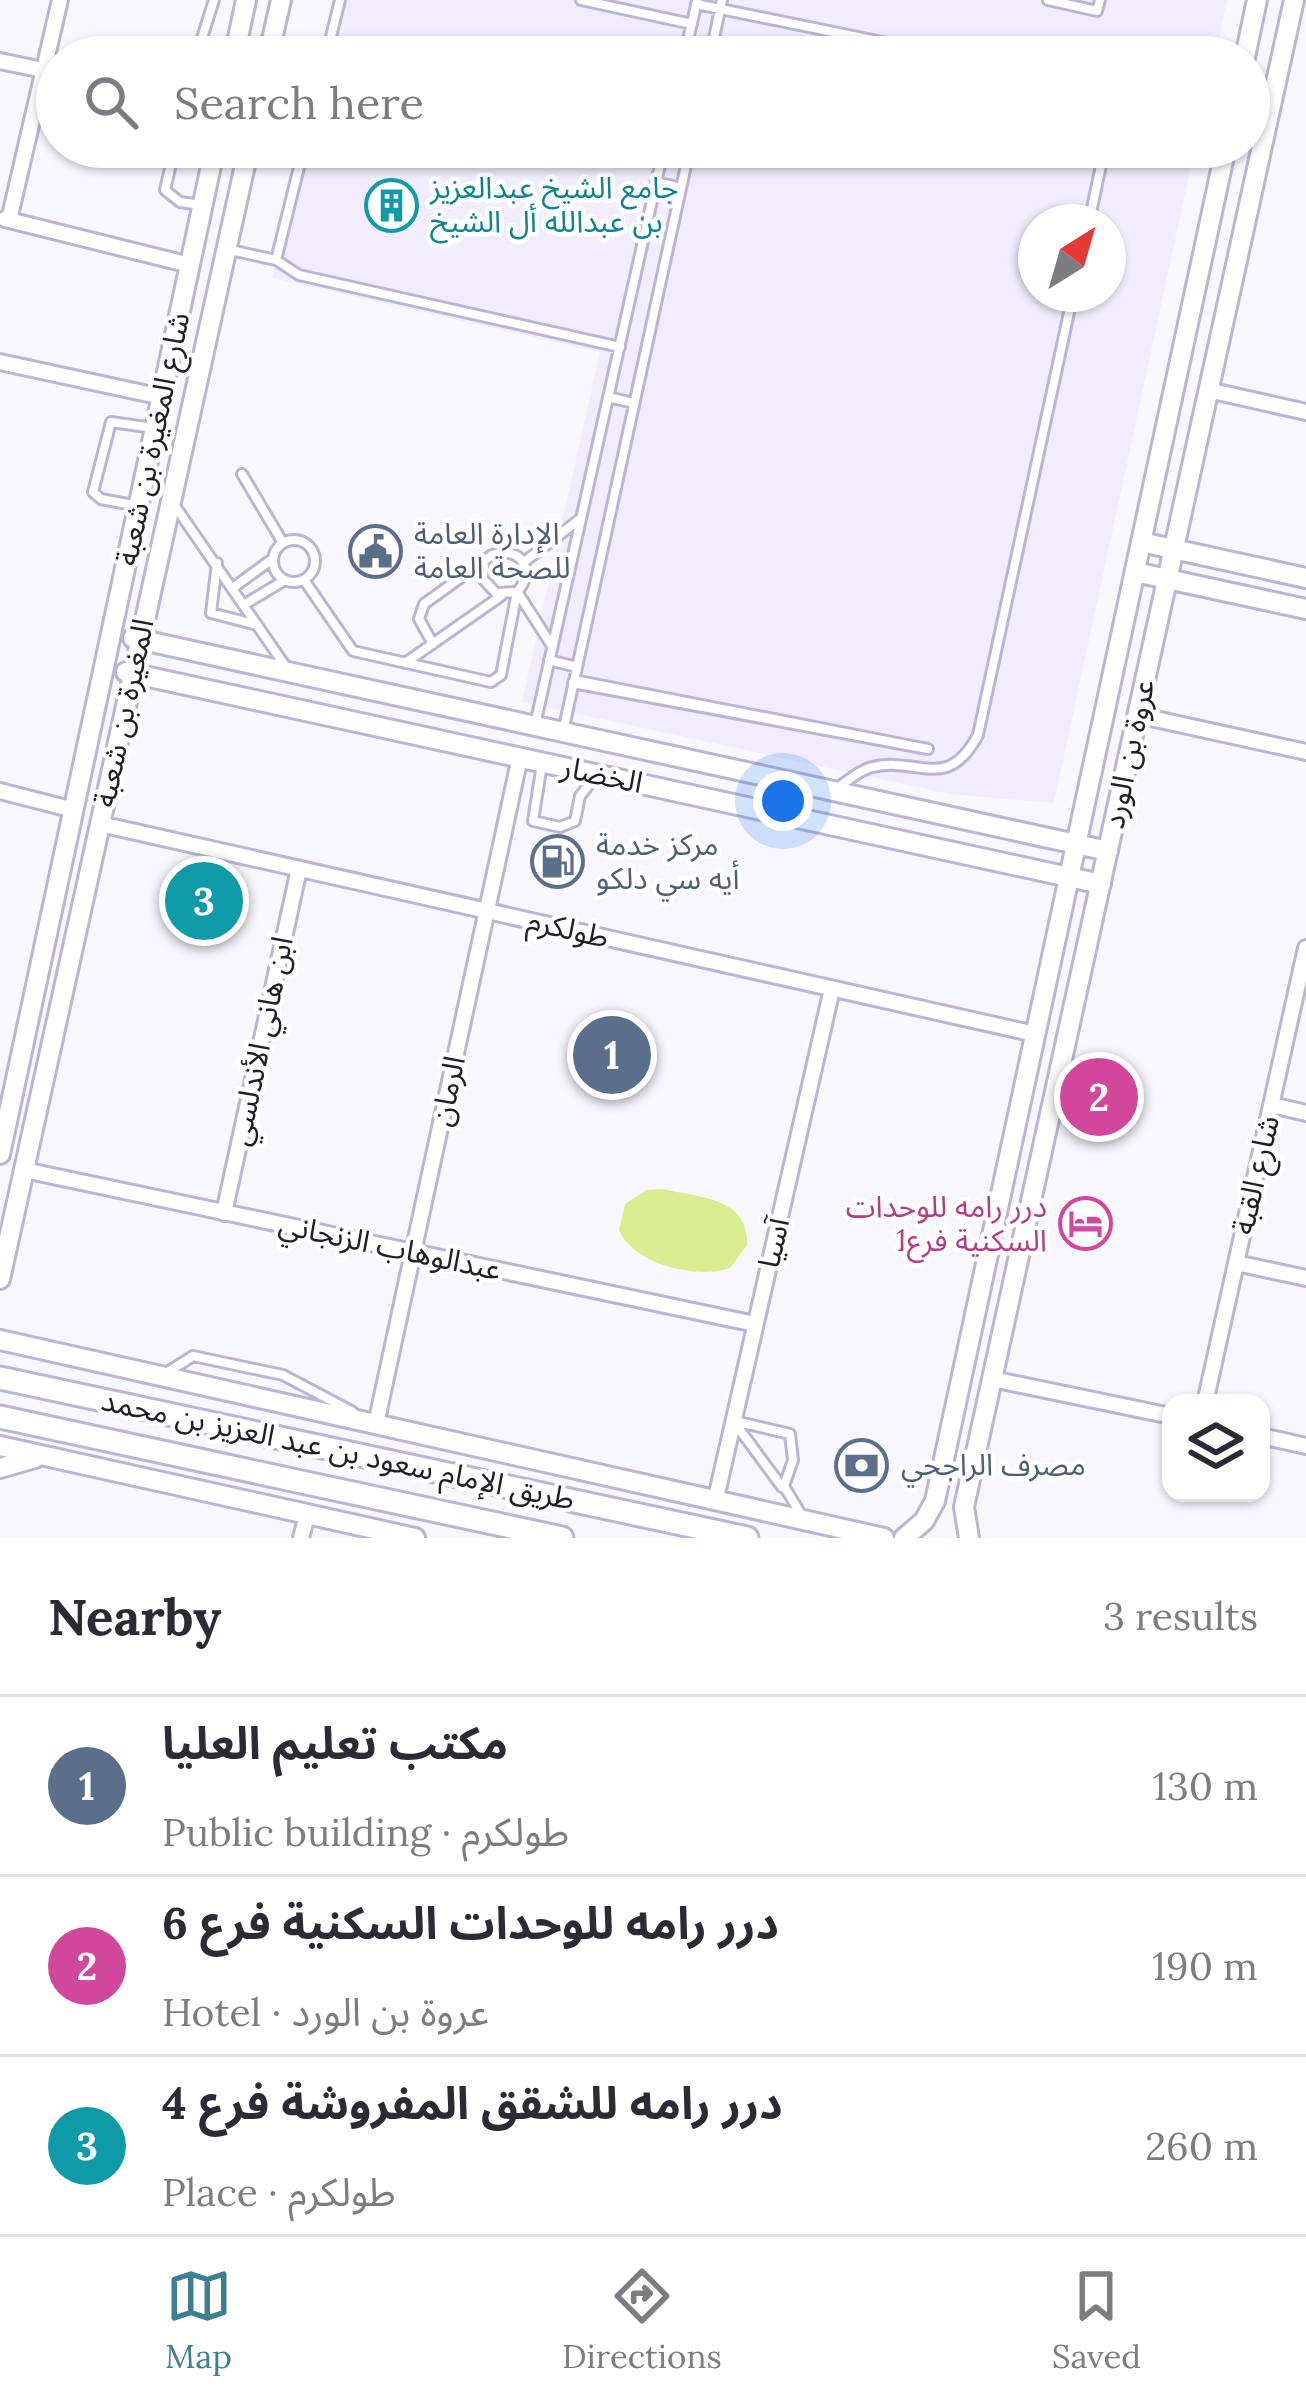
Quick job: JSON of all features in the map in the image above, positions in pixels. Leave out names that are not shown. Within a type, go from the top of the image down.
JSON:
[{"type":"main road","name":"طريق الإمام سعود بن عبد العزيز بن محمد","points":[[0,1378],[747,1538]]},
{"type":"main road","name":"طريق الإمام سعود بن عبد العزيز بن محمد","points":[[0,1417],[562,1538]]},
{"type":"street","points":[[51,36],[60,0]]},
{"type":"street","points":[[238,36],[246,0]]},
{"type":"street","points":[[273,36],[281,0]]},
{"type":"street","points":[[1249,36],[1257,0]]},
{"type":"street","name":"عروة بن الورد","points":[[1270,109],[1294,0]]},
{"type":"street","points":[[0,61],[36,69]]},
{"type":"street","points":[[36,97],[4,219],[190,265]]},
{"type":"street","name":"شارع المغيرة بن شعبة","points":[[0,1154],[210,168]]},
{"type":"street","name":"المغيرة بن شعبة","points":[[0,1279],[244,168]]},
{"type":"street","name":"عروة بن الورد","points":[[935,1501],[1221,168]]},
{"type":"street","name":"عروة بن الورد","points":[[964,1507],[1257,168]]},
{"type":"street","points":[[0,362],[161,397]]},
{"type":"street","points":[[1208,390],[1306,412]]},
{"type":"street","points":[[1141,542],[1306,578]]},
{"type":"street","points":[[1135,572],[1306,609]]},
{"type":"street","name":"الخضار","points":[[111,633],[1108,851]]},
{"type":"street","name":"الخضار","points":[[104,667],[1101,884]]},
{"type":"street","points":[[1138,715],[1306,752]]},
{"type":"street","name":"الرمان","points":[[376,1424],[520,757]]},
{"type":"street","points":[[0,790],[74,810]]},
{"type":"street","name":"طولكرم","points":[[100,824],[1035,1034]]},
{"type":"street","name":"ابن هاني الأندلسي","points":[[224,1213],[299,869]]},
{"type":"street","name":"شارع القبة","points":[[1207,1394],[1306,948]]},
{"type":"street","name":"آسيا","points":[[716,1498],[832,988]]},
{"type":"street","points":[[1272,1106],[1306,1113]]},
{"type":"street","name":"عبدالوهاب الزنجاني","points":[[24,1170],[755,1324]]},
{"type":"street","points":[[1236,1263],[1306,1278]]},
{"type":"street","points":[[0,1323],[7,1342],[884,1538]]},
{"type":"street","points":[[992,1378],[1162,1414]]},
{"type":"street","points":[[1270,1438],[1306,1446]]},
{"type":"street","points":[[0,1446],[415,1538]]},
{"type":"street","points":[[0,1468],[45,1456]]},
{"type":"street","points":[[904,1538],[924,1521],[935,1501],[948,1511],[964,1507],[969,1538]]},
{"type":"street","points":[[302,1538],[307,1515]]},
{"type":"lane","points":[[203,36],[214,0]]},
{"type":"lane","points":[[333,36],[340,0]]},
{"type":"lane","points":[[581,0],[692,24]]},
{"type":"lane","points":[[1048,0],[1097,11],[1100,0]]},
{"type":"lane","points":[[689,36],[696,2],[861,36]]},
{"type":"lane","points":[[714,36],[721,5]]},
{"type":"lane","points":[[170,168],[165,190],[180,202],[202,205]]},
{"type":"lane","points":[[276,260],[299,168]]},
{"type":"lane","points":[[535,725],[659,168]]},
{"type":"lane","points":[[563,732],[685,168]]},
{"type":"lane","points":[[1093,204],[1101,168]]},
{"type":"lane","points":[[656,182],[681,188]]},
{"type":"lane","points":[[226,249],[276,260],[298,275],[620,346]]},
{"type":"lane","points":[[834,791],[863,769],[878,766],[943,770],[957,764],[979,735],[1069,312]]},
{"type":"lane","points":[[608,397],[634,404]]},
{"type":"lane","points":[[138,506],[101,499],[93,492],[111,422],[155,428]]},
{"type":"lane","points":[[242,474],[284,543]]},
{"type":"lane","points":[[171,500],[218,562],[289,672]]},
{"type":"lane","points":[[524,562],[581,518]]},
{"type":"lane","points":[[234,586],[273,559],[284,543],[296,540],[312,551],[313,571],[304,580],[285,580],[245,604]]},
{"type":"lane","points":[[304,580],[346,647],[497,680],[517,592],[525,583],[524,562],[513,553],[499,552],[424,604],[419,620],[433,644]]},
{"type":"lane","points":[[273,559],[285,580]]},
{"type":"lane","points":[[218,562],[212,613],[259,625]]},
{"type":"lane","points":[[484,566],[486,585],[502,595]]},
{"type":"lane","points":[[517,592],[552,646]]},
{"type":"lane","points":[[405,663],[502,595],[517,592]]},
{"type":"lane","points":[[549,660],[577,667]]},
{"type":"lane","points":[[574,682],[928,746],[928,749],[574,682]]},
{"type":"lane","points":[[542,762],[532,820],[560,827],[575,821],[580,796],[598,774]]},
{"type":"lane","points":[[161,1376],[193,1357],[283,1375],[376,1424]]},
{"type":"lane","points":[[733,1420],[790,1434],[793,1460],[786,1492]]},
{"type":"lane","points":[[733,1420],[806,1522]]},
{"type":"shaded area","points":[[333,0],[1227,0],[1219,36],[325,36]]},
{"type":"shaded area","points":[[296,168],[1190,168],[1054,803],[950,794],[522,702],[600,352],[272,278]]},
{"type":"green space","points":[[646,1190],[719,1202],[740,1217],[747,1245],[730,1268],[701,1272],[667,1266],[626,1242],[619,1230],[625,1204]]},
{"type":"place","name":"جامع الشيخ عبدالعزيز بن عبدالله أل الشيخ","points":[[391,205]]},
{"type":"place","name":"الإدارة العامة للصحة العامة","points":[[375,551]]},
{"type":"place","name":"مركز خدمة أيه سي دلكو","points":[[557,862]]},
{"type":"place","name":"درر رامه للشقق المفروشة فرع 4","points":[[204,901]]},
{"type":"place","name":"مكتب تعليم العليا","points":[[612,1055]]},
{"type":"place","name":"درر رامه للوحدات السكنية فرع 6","points":[[1099,1097]]},
{"type":"place","name":"درر رامه للوحدات السكنية فرع1","points":[[1086,1224]]},
{"type":"place","name":"مصرف الراجحي","points":[[862,1465]]}]
